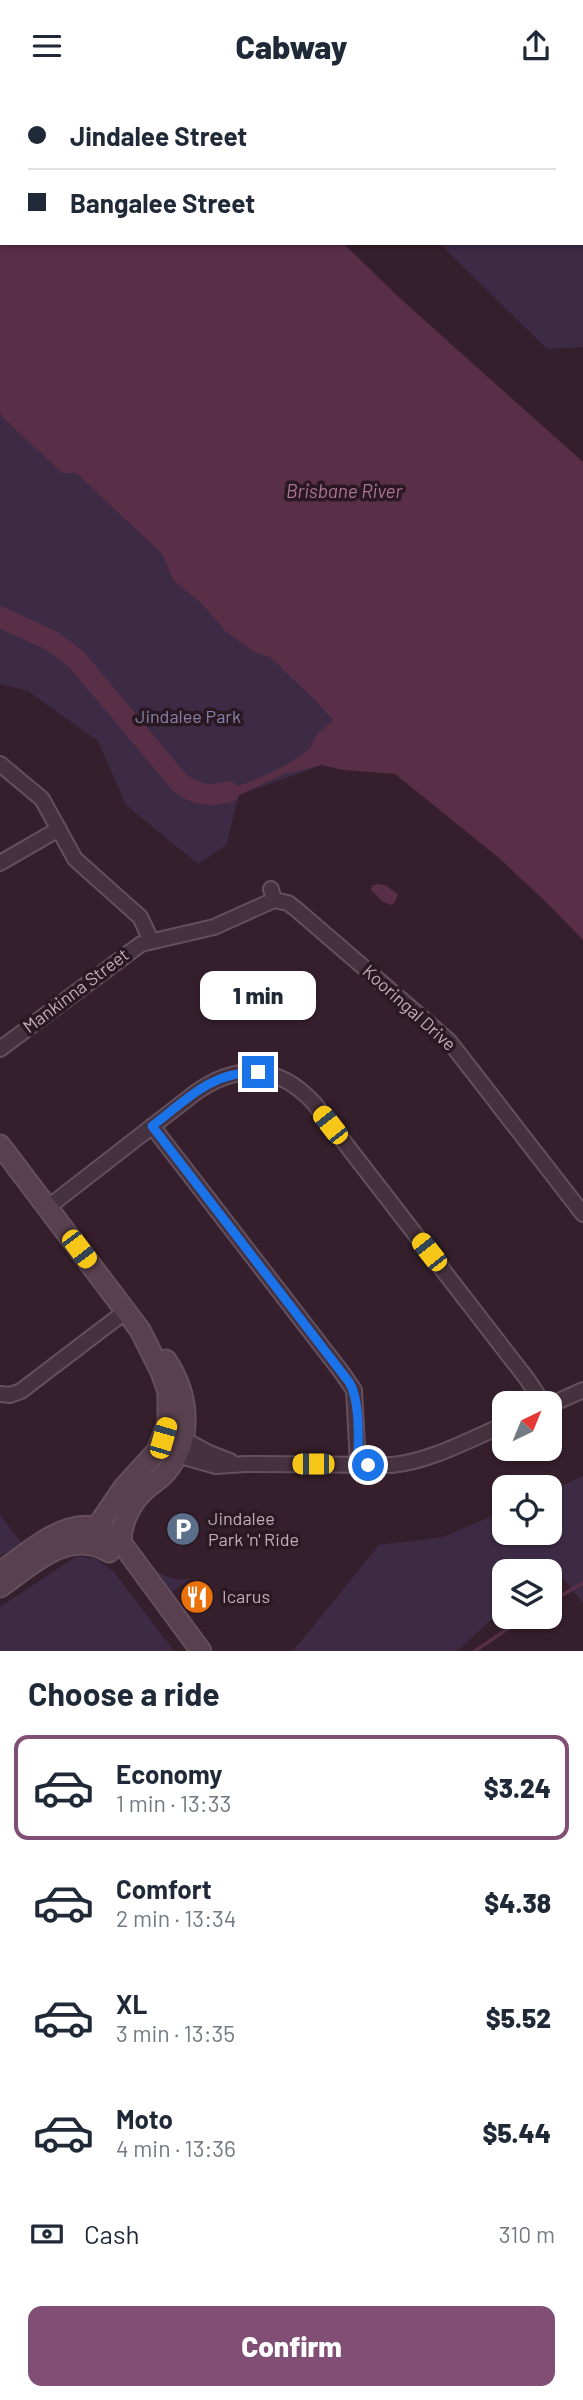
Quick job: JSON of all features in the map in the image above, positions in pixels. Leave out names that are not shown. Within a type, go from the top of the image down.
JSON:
[{"type":"street","points":[[0,764],[42,799],[75,859],[140,917],[151,940]]},
{"type":"street","points":[[0,863],[59,828]]},
{"type":"street","name":"Mankinna Street","points":[[0,1049],[128,952],[151,940],[214,927],[273,894]]},
{"type":"street","name":"Kooringal Drive","points":[[273,894],[296,909],[442,1034],[583,1214]]},
{"type":"street","points":[[47,1208],[210,1083],[232,1073],[266,1073],[295,1086],[314,1103],[535,1391]]},
{"type":"street","points":[[152,1126],[354,1390],[358,1464]]},
{"type":"street","points":[[0,1145],[165,1359],[178,1381],[185,1404],[167,1472],[125,1507],[107,1537],[62,1546],[0,1587]]},
{"type":"street","points":[[0,1394],[10,1395],[21,1391],[126,1311]]},
{"type":"street","points":[[562,1400],[583,1390]]},
{"type":"street","points":[[174,1444],[217,1461],[245,1464],[409,1463],[492,1430]]},
{"type":"street","points":[[174,1444],[152,1458],[107,1509],[107,1537],[121,1562],[152,1602],[193,1646]]},
{"type":"street","points":[[0,1572],[64,1529],[79,1525],[107,1537]]},
{"type":"green space","points":[[441,245],[583,245],[583,347],[547,349]]},
{"type":"green space","name":"Jindalee Park","points":[[0,412],[2,417],[62,473],[76,473],[162,554],[173,580],[202,604],[226,632],[256,653],[270,657],[316,700],[333,720],[314,739],[344,770],[322,765],[239,795],[226,845],[198,864],[126,805],[98,741],[28,691],[0,684]]},
{"type":"green space","points":[[583,1476],[583,1603],[562,1577],[562,1559],[492,1559],[492,1619],[457,1651],[291,1651],[379,1545],[443,1537],[492,1516],[492,1545],[562,1545],[562,1486]]},
{"type":"green space","points":[[0,1515],[23,1545],[0,1556]]},
{"type":"green space","points":[[194,1516],[192,1534],[179,1548],[170,1536]]},
{"type":"green space","points":[[77,1556],[96,1559],[114,1572],[174,1651],[0,1651],[0,1607]]},
{"type":"green space","points":[[156,1570],[173,1578],[191,1578],[172,1592]]},
{"type":"water","name":"Brisbane River","points":[[0,245],[345,245],[404,302],[583,462],[583,940],[499,858],[395,774],[344,770],[322,765],[284,774],[239,795],[204,795],[245,783],[286,765],[311,747],[315,736],[333,720],[270,657],[256,653],[226,632],[202,604],[173,580],[162,554],[76,473],[62,473],[2,417]]},
{"type":"water","points":[[376,884],[385,885],[398,894],[395,902],[391,905],[383,902],[371,890]]},
{"type":"waterway","points":[[0,617],[52,641],[76,659],[180,783],[203,794],[229,792]]},
{"type":"waterway","points":[[562,1595],[583,1583]]},
{"type":"waterway","points":[[475,1651],[507,1629]]},
{"type":"place","name":"Jindalee Park 'n' Ride","points":[[183,1529]]},
{"type":"place","name":"Icarus","points":[[197,1597]]},
{"type":"route","points":[[258,1072],[232,1073],[210,1083],[152,1126],[349,1382],[354,1390],[356,1404],[358,1464],[368,1465]]}]
